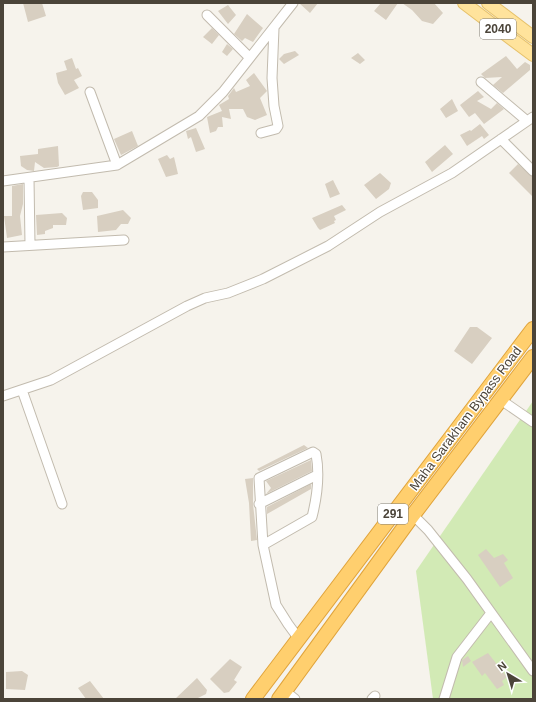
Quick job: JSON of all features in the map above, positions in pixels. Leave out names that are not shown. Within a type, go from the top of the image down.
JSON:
[{"type":"highway","name":"Maha Sarakham Bypass Road","points":[[253,699],[533,329]]},
{"type":"highway","name":"Maha Sarakham Bypass Road","points":[[286,696],[413,515],[533,357]]},
{"type":"main road","name":"2040","points":[[464,3],[533,55]]},
{"type":"main road","name":"2040","points":[[488,3],[533,36]]},
{"type":"street","points":[[3,181],[117,166],[199,116],[222,92],[293,3]]},
{"type":"street","points":[[207,15],[249,57]]},
{"type":"street","points":[[261,133],[276,129],[278,126],[274,106],[272,78],[274,28]]},
{"type":"street","points":[[3,396],[51,380],[187,306],[205,298],[228,293],[263,279],[328,246],[380,212],[452,173],[530,119],[481,82]]},
{"type":"street","points":[[90,92],[117,166]]},
{"type":"street","points":[[501,139],[533,171]]},
{"type":"street","points":[[29,178],[30,245]]},
{"type":"street","points":[[3,247],[124,240]]},
{"type":"street","points":[[22,390],[62,504]]},
{"type":"street","points":[[501,400],[533,422]]},
{"type":"street","points":[[263,545],[312,517],[316,498],[317,475],[316,454],[313,452],[259,478],[259,504],[263,545],[276,605],[299,639]]},
{"type":"street","points":[[259,504],[317,475]]},
{"type":"street","points":[[413,515],[428,530],[533,671]]},
{"type":"street","points":[[444,699],[457,657],[491,613]]},
{"type":"green space","points":[[533,401],[533,699],[433,699],[416,571]]},
{"type":"building","points":[[23,3],[42,3],[46,16],[28,22]]},
{"type":"building","points":[[299,3],[318,3],[310,13]]},
{"type":"building","points":[[381,3],[398,3],[386,20],[374,11]]},
{"type":"building","points":[[402,3],[434,3],[443,13],[433,24],[422,21],[412,10]]},
{"type":"building","points":[[228,5],[236,15],[228,24],[218,11]]},
{"type":"building","points":[[247,14],[263,28],[253,42],[245,38],[242,41],[234,34]]},
{"type":"building","points":[[212,28],[219,35],[212,44],[203,37]]},
{"type":"building","points":[[227,44],[233,49],[227,56],[222,52]]},
{"type":"building","points":[[295,51],[299,55],[284,64],[279,59],[284,54]]},
{"type":"building","points":[[358,53],[365,60],[360,64],[351,58]]},
{"type":"building","points":[[506,56],[517,69],[525,62],[530,65],[530,70],[503,93],[493,85],[502,77],[485,78],[481,74]]},
{"type":"building","points":[[72,58],[76,69],[78,68],[82,76],[74,80],[79,88],[65,95],[58,83],[56,73],[67,70],[64,61]]},
{"type":"building","points":[[254,73],[267,91],[260,98],[267,115],[255,120],[247,117],[243,109],[229,109],[231,119],[222,117],[223,127],[218,127],[216,131],[210,133],[207,117],[222,111],[219,105],[229,99],[228,96],[234,88],[236,92],[250,86],[246,80]]},
{"type":"building","points":[[478,91],[484,97],[477,101],[491,109],[497,103],[504,109],[484,124],[475,113],[469,117],[460,105]]},
{"type":"building","points":[[452,99],[458,111],[446,118],[440,109]]},
{"type":"building","points":[[480,124],[489,135],[484,139],[482,136],[467,146],[460,135],[470,130],[471,131]]},
{"type":"building","points":[[196,128],[205,149],[196,152],[191,137],[188,139],[186,131]]},
{"type":"building","points":[[132,131],[138,146],[121,155],[114,139]]},
{"type":"building","points":[[445,145],[453,154],[432,172],[425,162]]},
{"type":"building","points":[[58,146],[59,166],[44,168],[35,162],[34,171],[27,170],[21,166],[20,156],[38,154],[38,149]]},
{"type":"building","points":[[167,155],[170,159],[174,157],[178,174],[166,177],[158,159]]},
{"type":"building","points":[[518,164],[533,177],[533,197],[509,173]]},
{"type":"building","points":[[380,173],[391,183],[389,189],[376,199],[364,185]]},
{"type":"building","points":[[333,180],[340,194],[330,198],[325,184]]},
{"type":"building","points":[[23,184],[23,204],[20,216],[22,235],[7,238],[4,216],[12,216],[12,186]]},
{"type":"building","points":[[83,192],[92,192],[98,200],[98,208],[83,210],[81,196]]},
{"type":"building","points":[[342,205],[346,210],[334,216],[336,220],[334,221],[335,223],[320,230],[312,218]]},
{"type":"building","points":[[123,210],[131,218],[128,224],[121,224],[116,230],[98,232],[97,216]]},
{"type":"building","points":[[62,213],[67,218],[66,225],[53,225],[53,228],[45,231],[45,234],[37,235],[36,215]]},
{"type":"building","points":[[470,327],[477,327],[492,338],[472,364],[454,351]]},
{"type":"building","points":[[304,445],[308,448],[259,471],[257,469]]},
{"type":"building","points":[[311,460],[312,471],[266,494],[271,488],[266,481]]},
{"type":"building","points":[[253,478],[253,504],[257,540],[251,541],[249,503],[245,479]]},
{"type":"building","points":[[311,484],[311,489],[267,514],[267,507]]},
{"type":"building","points":[[486,549],[494,558],[503,554],[508,560],[504,563],[513,578],[500,587],[478,555]]},
{"type":"building","points":[[488,653],[507,677],[502,681],[504,685],[497,689],[485,673],[482,676],[472,662]]},
{"type":"building","points":[[468,656],[471,661],[463,667],[462,660]]},
{"type":"building","points":[[230,659],[242,667],[234,680],[237,682],[229,692],[224,693],[210,679]]},
{"type":"building","points":[[22,671],[28,675],[25,690],[6,689],[6,672]]},
{"type":"building","points":[[197,678],[207,690],[206,694],[196,699],[175,699]]},
{"type":"building","points":[[90,681],[104,699],[86,699],[78,688]]}]
